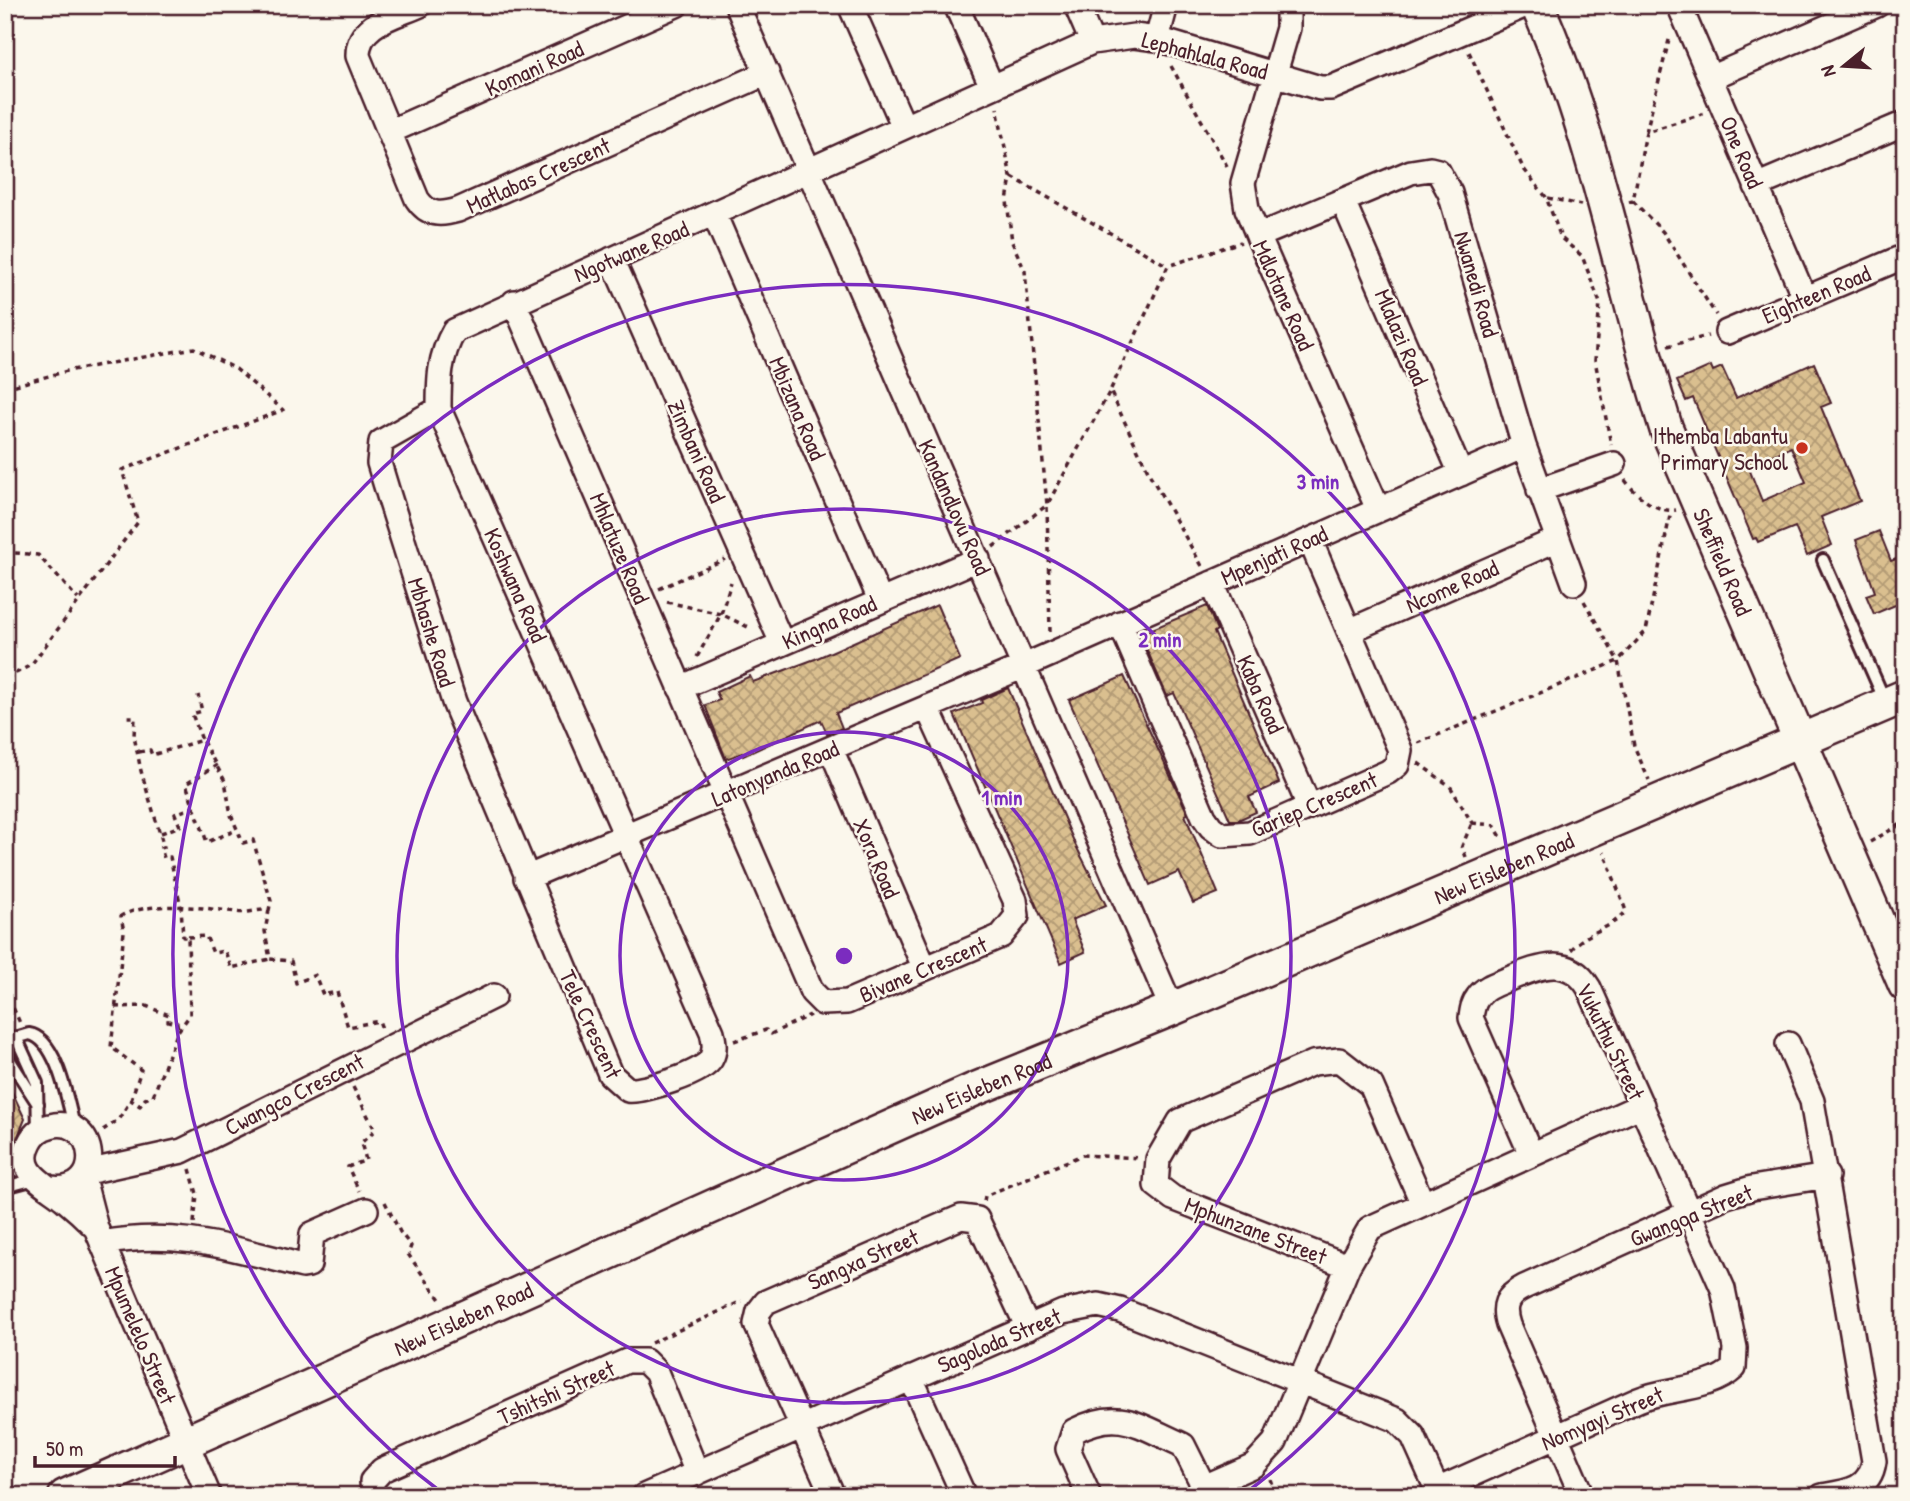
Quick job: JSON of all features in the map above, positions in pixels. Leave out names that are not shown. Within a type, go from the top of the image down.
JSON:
[{"type":"main road","name":"Sheffield Road","points":[[1537,5],[1619,205],[1643,353],[1666,428],[1905,985]]},
{"type":"main road","name":"New Eisleben Road","points":[[65,1496],[973,1090],[1172,1009],[1475,877],[1895,700]]},
{"type":"street","name":"Matlabas Crescent","points":[[420,5],[374,25],[360,40],[358,48],[360,64],[422,206],[428,212],[449,213],[767,73]]},
{"type":"street","name":"Komani Road","points":[[391,131],[676,5]]},
{"type":"street","name":"Kandandlovu Road","points":[[737,5],[1172,1009]]},
{"type":"street","points":[[850,5],[904,127]]},
{"type":"street","points":[[956,5],[992,87]]},
{"type":"street","points":[[1076,5],[1092,42]]},
{"type":"street","points":[[1157,39],[1166,5]]},
{"type":"street","name":"Mdlotane Road","points":[[1288,5],[1288,28],[1246,170],[1244,195],[1258,236],[1378,509]]},
{"type":"street","name":"Lephahlala Road","points":[[809,172],[1092,42],[1134,36],[1157,39],[1320,88],[1340,86],[1460,35],[1482,14],[1526,5]]},
{"type":"street","points":[[1710,78],[1877,5]]},
{"type":"street","name":"One Road","points":[[1682,14],[1805,299]]},
{"type":"street","points":[[1756,186],[1905,123]]},
{"type":"street","name":"Nwanedi Road","points":[[1258,236],[1422,169],[1438,171],[1444,178],[1524,446],[1556,540],[1574,583]]},
{"type":"street","name":"Ngotwane Road","points":[[453,331],[809,172]]},
{"type":"street","name":"Mlalazi Road","points":[[1343,201],[1461,474]]},
{"type":"street","name":"Mbizana Road","points":[[715,216],[880,600]]},
{"type":"street","name":"Eighteen Road","points":[[1727,331],[1905,256]]},
{"type":"street","name":"Zimbani Road","points":[[612,259],[782,643]]},
{"type":"street","name":"Mhlatuze Road","points":[[514,302],[727,793]]},
{"type":"street","name":"Koshwana Road","points":[[453,331],[444,349],[439,369],[439,409],[625,836]]},
{"type":"street","name":"Mbhashe Road","points":[[439,409],[386,437],[381,442],[379,463],[454,702],[526,878]]},
{"type":"street","name":"Mpenjati Road","points":[[1024,666],[1524,446]]},
{"type":"street","points":[[1539,490],[1614,464]]},
{"type":"street","name":"Gariep Crescent","points":[[1120,623],[1211,828],[1222,835],[1250,833],[1388,772],[1396,765],[1400,750],[1310,540]]},
{"type":"street","name":"Ncome Road","points":[[1349,631],[1556,540]]},
{"type":"street","name":"Kingna Road","points":[[680,688],[978,559]]},
{"type":"street","name":"Kaba Road","points":[[1212,583],[1310,806]]},
{"type":"street","name":"Latonyanda Road","points":[[526,878],[1024,666]]},
{"type":"street","name":"Bivane Crescent","points":[[727,793],[813,992],[823,1003],[847,1003],[924,967],[1001,936],[1013,924],[1017,909],[927,707]]},
{"type":"street","name":"Xora Road","points":[[831,749],[924,967]]},
{"type":"street","points":[[625,836],[715,1044]]},
{"type":"street","name":"Tele Crescent","points":[[526,878],[610,1074],[621,1087],[635,1091],[703,1068],[711,1059],[715,1044]]},
{"type":"street","name":"Vukuthu Street","points":[[1531,1154],[1471,1017],[1473,1006],[1484,990],[1530,971],[1559,965],[1582,976],[1589,988],[1690,1213]]},
{"type":"street","name":"Cwangco Crescent","points":[[85,1175],[182,1151],[494,996]]},
{"type":"street","points":[[1788,1044],[1812,1101],[1874,1461],[1868,1481],[1859,1488],[1822,1496]]},
{"type":"street","points":[[1158,1159],[1180,1121],[1313,1063],[1339,1060],[1371,1084],[1422,1202]]},
{"type":"street","points":[[1089,1496],[1068,1449],[1074,1432],[1095,1420],[1119,1418],[1183,1445],[1203,1492],[1254,1465],[1275,1442],[1348,1266],[1370,1228],[1422,1202],[1642,1105]]},
{"type":"street","points":[[53,1125],[80,1134],[90,1150],[85,1175],[68,1188],[43,1184],[27,1164],[33,1139],[53,1125]]},
{"type":"street","name":"Mphunzane Street","points":[[1158,1159],[1156,1185],[1173,1198],[1348,1266]]},
{"type":"street","name":"Mpumelelo Street","points":[[85,1175],[99,1236],[209,1496]]},
{"type":"street","name":"Gwangqa Street","points":[[1582,1496],[1508,1325],[1504,1313],[1509,1297],[1524,1287],[1752,1188],[1826,1176]]},
{"type":"street","name":"Mpumelelo Street","points":[[43,1184],[99,1236]]},
{"type":"street","points":[[99,1236],[192,1238],[303,1266],[309,1265],[311,1258],[312,1234],[366,1210]]},
{"type":"street","name":"Nomyayi Street","points":[[1438,1493],[1556,1436],[1652,1394],[1722,1380],[1734,1368],[1735,1348],[1723,1289],[1690,1213]]},
{"type":"street","name":"Sangxa Street","points":[[759,1311],[766,1302],[961,1217],[977,1219]]},
{"type":"street","points":[[977,1219],[1028,1328]]},
{"type":"street","name":"Sagoloda Street","points":[[643,1496],[669,1491],[697,1473],[1063,1311],[1098,1305],[1151,1322],[1398,1420],[1413,1436],[1438,1493]]},
{"type":"street","points":[[759,1311],[756,1324],[833,1496]]},
{"type":"street","name":"Tshitshi Street","points":[[373,1496],[372,1481],[382,1470],[627,1360],[645,1361],[656,1372],[697,1473]]},
{"type":"street","points":[[911,1378],[964,1496]]},
{"type":"lane","points":[[1823,560],[1895,700]]},
{"type":"lane","points":[[5,1168],[33,1139],[38,1104],[37,1083],[15,1037],[35,1035],[44,1043],[59,1070],[80,1134]]},
{"type":"lane","points":[[5,1053],[38,1104]]},
{"type":"lane","points":[[5,1187],[43,1184]]},
{"type":"path","points":[[1619,205],[1646,132],[1672,31],[1682,14]]},
{"type":"path","points":[[1400,750],[1618,661],[1646,631],[1671,511],[1651,505],[1633,491],[1614,464],[1595,360],[1600,303],[1582,256],[1562,238],[1546,197],[1524,169],[1498,109],[1460,35]]},
{"type":"path","points":[[1157,39],[1244,195]]},
{"type":"path","points":[[1646,132],[1707,113],[1710,78]]},
{"type":"path","points":[[992,87],[1011,177],[1007,201],[1012,242],[1025,271],[1047,505],[1051,654]]},
{"type":"path","points":[[1011,177],[1168,266]]},
{"type":"path","points":[[1546,197],[1619,205],[1663,232],[1727,331],[1643,353]]},
{"type":"path","points":[[978,559],[1047,505],[1110,391],[1168,266],[1258,236]]},
{"type":"path","points":[[5,388],[67,371],[194,348],[236,369],[283,411],[122,470],[138,522],[31,665],[5,679]]},
{"type":"path","points":[[1110,391],[1150,475],[1212,583]]},
{"type":"path","points":[[5,552],[38,555],[78,600]]},
{"type":"path","points":[[641,597],[741,552]]},
{"type":"path","points":[[680,688],[721,614],[741,552]]},
{"type":"path","points":[[1574,583],[1618,661],[1634,746],[1658,801]]},
{"type":"path","points":[[641,597],[721,614],[782,643]]},
{"type":"path","points":[[198,695],[202,711],[192,714],[202,740],[225,780],[237,830],[243,843],[253,840],[271,901],[265,931],[270,959]]},
{"type":"path","points":[[127,717],[135,717],[134,736],[144,782],[161,833],[164,858],[170,858],[181,907],[183,937],[206,936],[214,953],[225,951],[231,968],[270,959],[291,961],[296,983],[315,975],[323,995],[337,992],[348,1027],[379,1021],[390,1046]]},
{"type":"path","points":[[139,752],[150,750],[152,755],[202,740]]},
{"type":"path","points":[[1400,750],[1450,786],[1472,823]]},
{"type":"path","points":[[217,765],[186,784],[206,842],[237,830]]},
{"type":"path","points":[[161,833],[180,826],[175,814],[194,807]]},
{"type":"path","points":[[1847,854],[1905,821]]},
{"type":"path","points":[[1472,823],[1494,825],[1515,861]]},
{"type":"path","points":[[1472,823],[1462,846],[1475,877]]},
{"type":"path","points":[[1559,965],[1580,939],[1619,920],[1626,911],[1594,827]]},
{"type":"path","points":[[80,1134],[118,1120],[131,1100],[141,1070],[111,1048],[124,932],[121,916],[141,909],[181,907],[234,912],[270,910]]},
{"type":"path","points":[[131,1100],[140,1106],[145,1099],[153,1096],[178,1031],[190,1015],[188,937]]},
{"type":"path","points":[[5,990],[15,1037]]},
{"type":"path","points":[[715,1044],[741,1041],[766,1030],[771,1034],[831,1005]]},
{"type":"path","points":[[114,1006],[154,1009],[169,1015],[169,1021],[177,1023],[178,1031]]},
{"type":"path","points":[[345,1068],[375,1130],[361,1143],[366,1160],[348,1167],[366,1210],[374,1209],[386,1201],[400,1232],[411,1246],[408,1254],[457,1322]]},
{"type":"path","points":[[182,1151],[197,1194],[192,1238]]},
{"type":"path","points":[[977,1219],[985,1196],[1082,1155],[1158,1159]]},
{"type":"path","points":[[645,1361],[652,1342],[743,1301],[759,1311]]},
{"type":"building","points":[[1814,363],[1831,403],[1821,407],[1860,501],[1821,517],[1832,545],[1807,556],[1795,527],[1758,542],[1756,538],[1753,539],[1693,398],[1686,401],[1677,381],[1711,366],[1713,371],[1722,367],[1736,398]],"holes":[[[1791,447],[1806,482],[1762,501],[1748,466]]]},
{"type":"building","points":[[1879,531],[1891,561],[1899,558],[1905,573],[1905,601],[1874,614],[1866,595],[1875,592],[1856,540]]},
{"type":"building","points":[[937,605],[960,659],[836,713],[842,728],[827,734],[821,720],[743,756],[742,753],[726,759],[705,705],[720,700],[716,692],[750,676],[753,682],[815,659]]},
{"type":"building","points":[[1207,606],[1217,630],[1214,632],[1279,783],[1249,797],[1256,812],[1238,820],[1230,820],[1174,693],[1167,696],[1140,634]]},
{"type":"building","points":[[1124,676],[1188,814],[1185,815],[1218,893],[1193,903],[1179,872],[1150,885],[1069,700]]},
{"type":"building","points":[[1008,688],[1075,844],[1106,905],[1072,920],[1085,952],[1061,963],[954,714],[982,703],[981,700]]},
{"type":"building","points":[[5,1077],[25,1119],[14,1146],[5,1154]]},
{"type":"place","name":"Ithemba Labantu Primary School","points":[[1802,448]]}]
